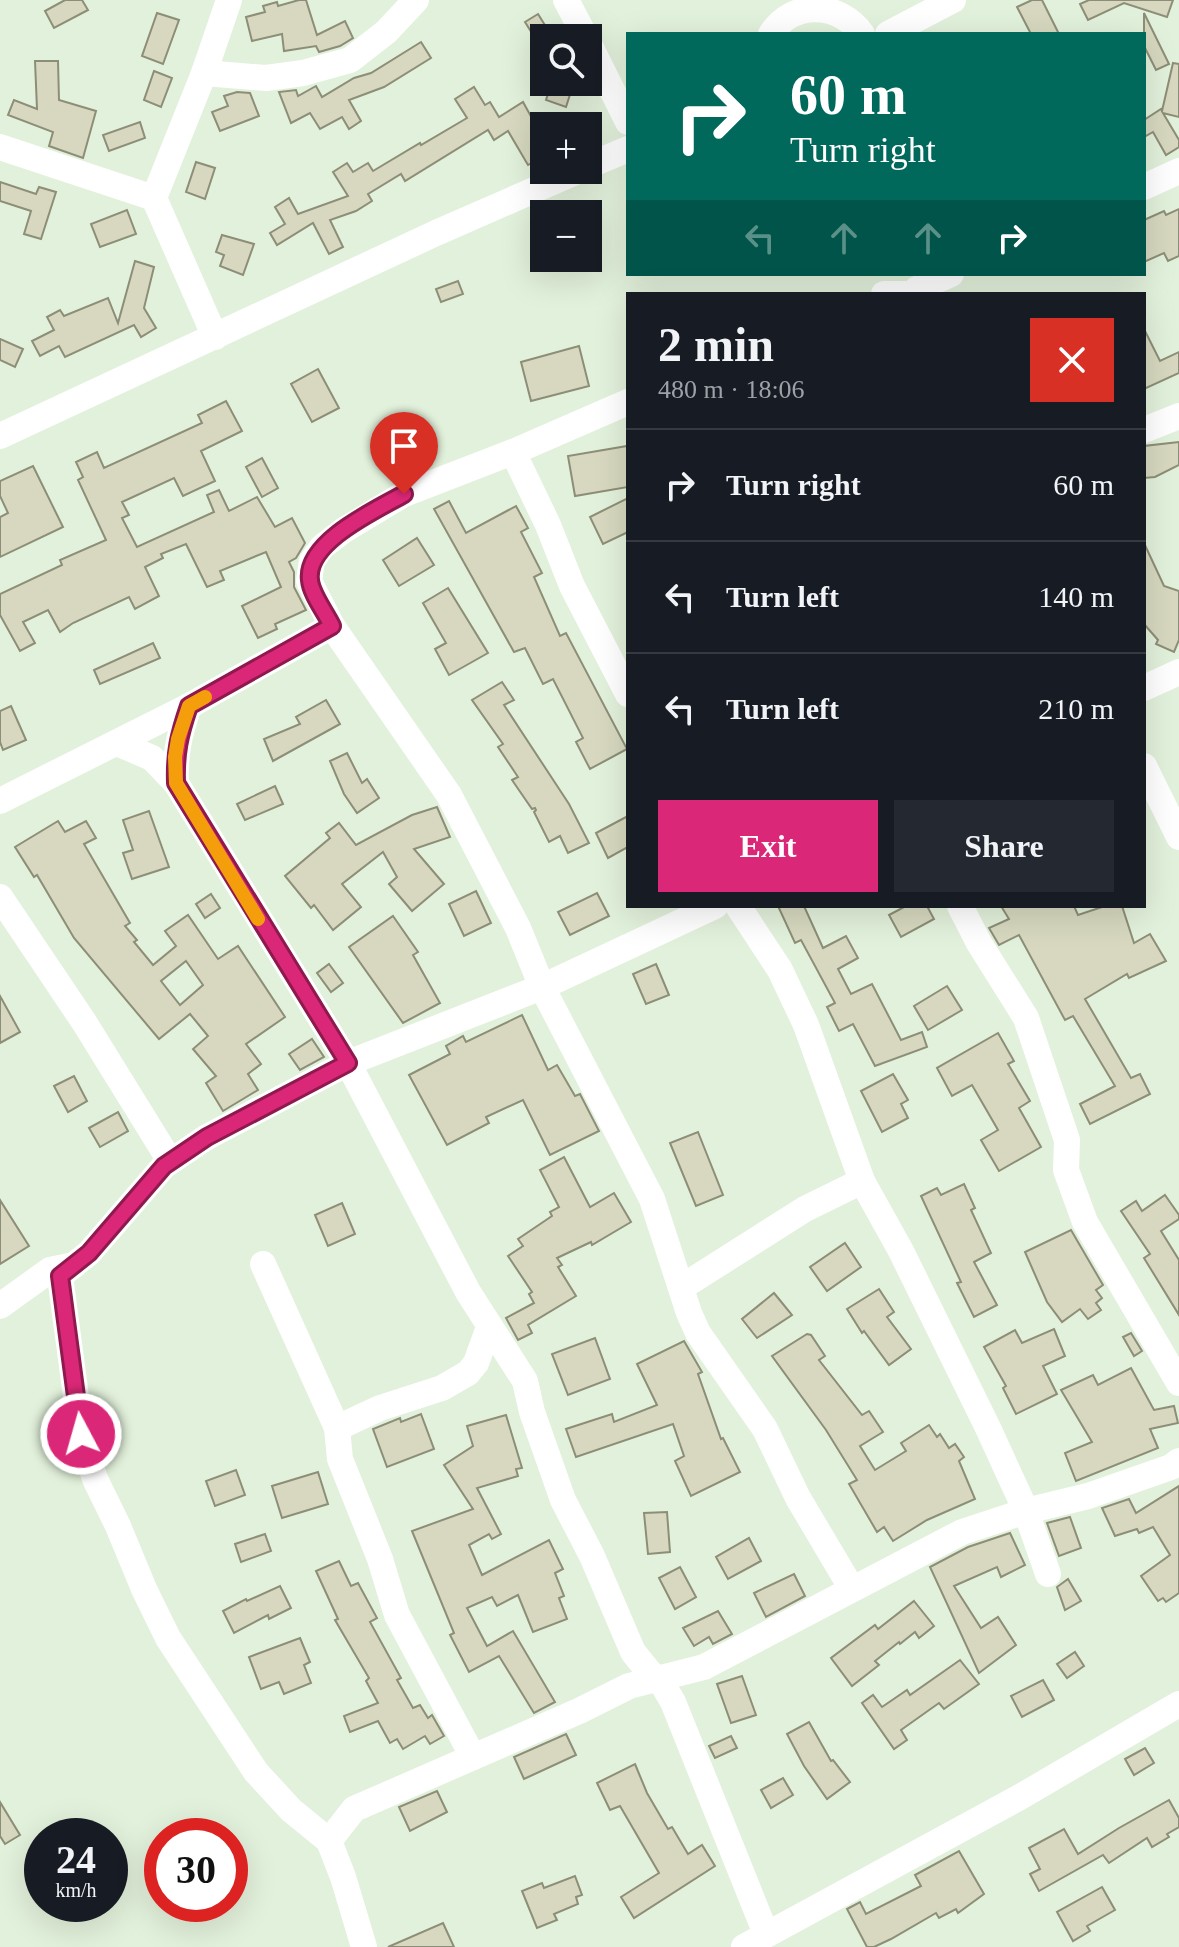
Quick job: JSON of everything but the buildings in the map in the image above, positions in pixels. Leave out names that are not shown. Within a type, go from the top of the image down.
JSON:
[{"type":"street","points":[[215,337],[154,198],[204,73],[229,0]]},
{"type":"street","points":[[204,73],[266,78],[303,73],[350,60],[386,32],[416,0]]},
{"type":"street","points":[[566,0],[579,24]]},
{"type":"street","points":[[892,32],[953,0]]},
{"type":"street","points":[[773,32],[789,7],[831,9],[854,23],[861,32]]},
{"type":"street","points":[[602,70],[626,118]]},
{"type":"street","points":[[0,147],[154,198]]},
{"type":"street","points":[[602,160],[626,150]]},
{"type":"street","points":[[1146,186],[1179,171]]},
{"type":"street","points":[[0,436],[548,184]]},
{"type":"street","points":[[890,292],[944,276]]},
{"type":"street","points":[[626,403],[513,452],[404,494],[322,547],[312,561],[309,581],[332,626],[449,795],[513,916],[542,987],[652,1199],[698,1333],[765,1429],[798,1498],[852,1589]]},
{"type":"street","points":[[1146,429],[1179,416]]},
{"type":"street","points":[[513,452],[548,525],[572,586],[626,690]]},
{"type":"street","points":[[0,801],[189,706],[332,626]]},
{"type":"street","points":[[1146,687],[1179,672]]},
{"type":"street","points":[[176,783],[176,748],[189,706]]},
{"type":"street","points":[[117,743],[152,758],[176,783],[348,1063],[489,1327],[525,1381],[532,1412],[563,1500],[592,1556],[633,1652],[660,1680],[673,1702],[717,1818],[755,1941],[1020,1797],[1179,1704]]},
{"type":"street","points":[[1146,770],[1179,837]]},
{"type":"street","points":[[0,897],[84,1022],[170,1161]]},
{"type":"street","points":[[364,1947],[329,1841],[291,1810],[256,1772],[168,1638],[144,1589],[95,1479],[81,1434],[60,1276],[110,1230],[170,1161],[207,1137],[348,1063],[542,987],[711,908]]},
{"type":"street","points":[[739,908],[780,970],[806,1025],[862,1181],[901,1251],[1026,1511],[1048,1574]]},
{"type":"street","points":[[961,908],[1026,1018],[1067,1140],[1066,1170],[1085,1222],[1179,1383]]},
{"type":"street","points":[[682,1287],[805,1209],[862,1181]]},
{"type":"street","points":[[263,1264],[337,1428],[340,1459],[380,1559],[397,1615],[473,1757]]},
{"type":"street","points":[[0,1306],[50,1270],[74,1265]]},
{"type":"street","points":[[337,1428],[380,1408],[442,1388],[468,1373],[476,1363],[489,1327]]},
{"type":"street","points":[[329,1841],[354,1809],[579,1711],[629,1686],[704,1667],[962,1532],[1026,1511],[1088,1496],[1171,1467],[1179,1461]]},
{"type":"slow traffic","points":[[205,697],[189,706],[178,739],[176,783],[258,919]]},
{"type":"route","points":[[81,1434],[60,1276],[89,1253],[164,1166],[207,1137],[348,1063],[176,783],[178,739],[189,706],[332,626],[309,581],[312,561],[322,547],[344,530],[404,494]]}]
